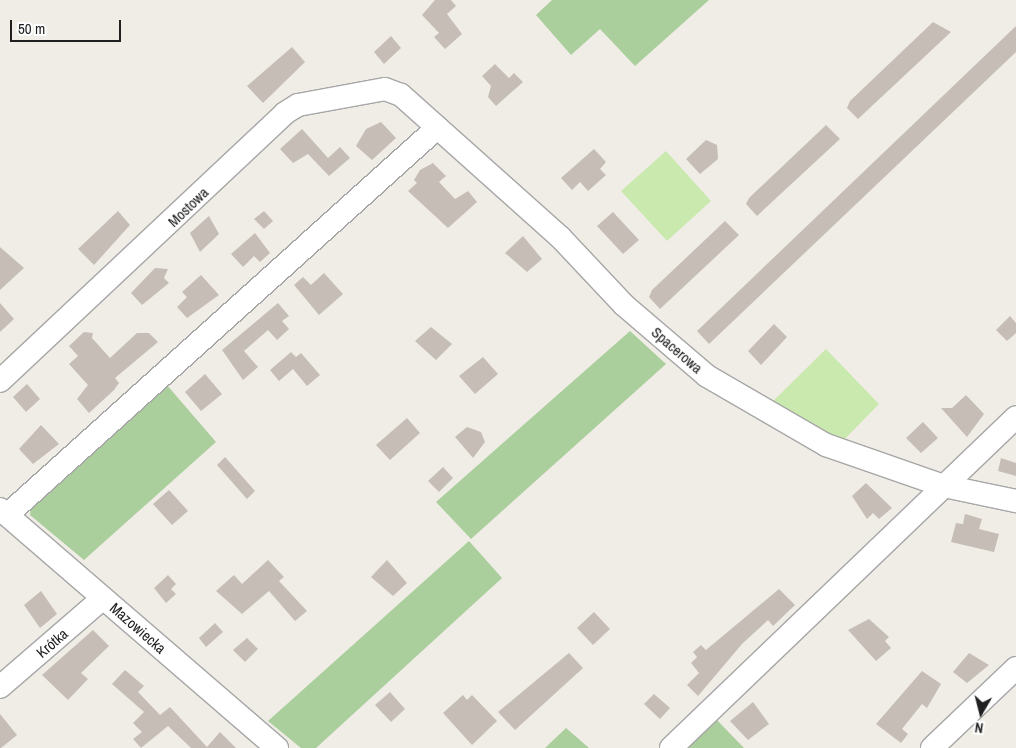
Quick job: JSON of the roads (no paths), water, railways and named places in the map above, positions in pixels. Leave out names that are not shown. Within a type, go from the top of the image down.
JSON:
[{"type":"street","name":"Mostowa","points":[[0,381],[285,113],[298,105],[368,89],[401,95]]},
{"type":"street","name":"Spacerowa","points":[[401,95],[560,237],[624,305],[707,376],[826,445],[944,486],[1016,502]]},
{"type":"street","points":[[4,512],[438,128]]},
{"type":"street","points":[[671,748],[1016,417]]},
{"type":"street","name":"Mazowiecka","points":[[4,512],[276,748]]},
{"type":"street","name":"Krótka","points":[[0,687],[103,598]]},
{"type":"street","points":[[932,748],[1016,668]]}]
